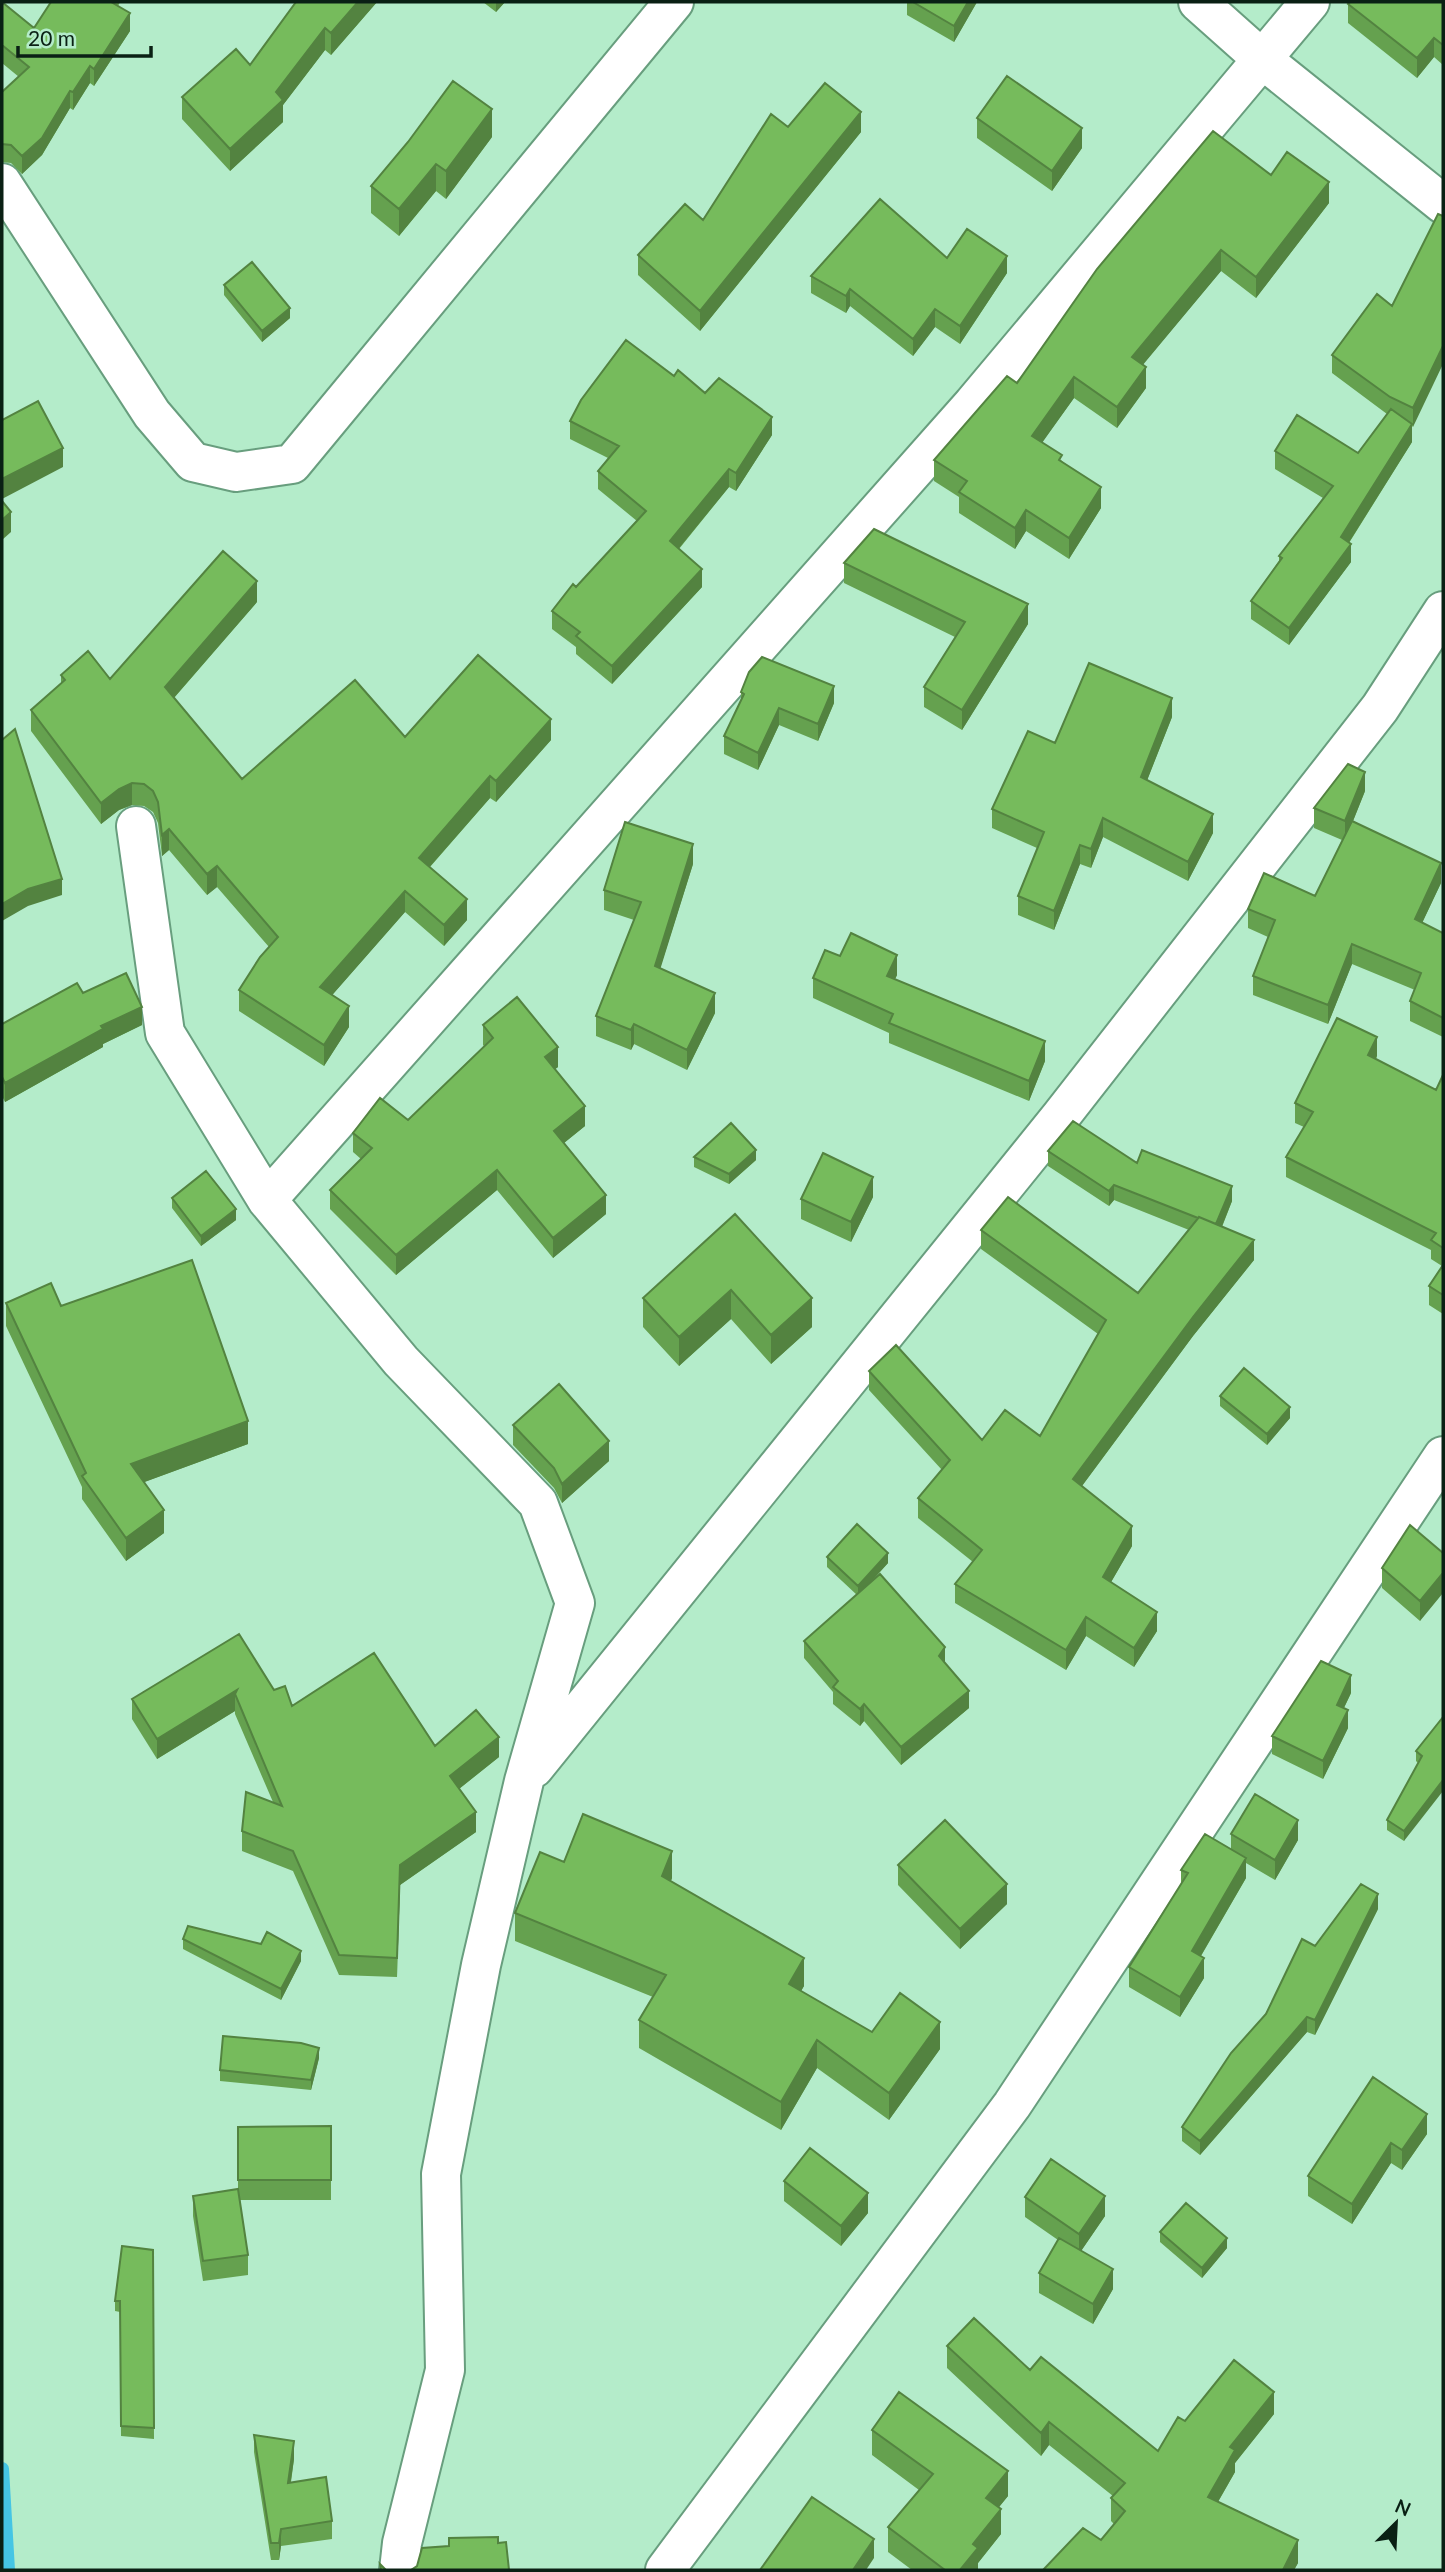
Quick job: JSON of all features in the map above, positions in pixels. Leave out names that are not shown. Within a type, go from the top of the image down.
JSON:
[{"type":"street","points":[[2,183],[152,414],[193,462],[236,472],[292,464],[674,2]]},
{"type":"street","points":[[1198,2],[1262,59],[1443,204]]},
{"type":"street","points":[[267,1200],[973,404],[1310,2]]},
{"type":"street","points":[[524,1781],[1061,1116],[1380,708],[1443,611]]},
{"type":"street","points":[[136,826],[165,1033],[267,1200],[401,1361],[538,1503],[575,1602],[524,1781],[481,1965],[441,2174],[445,2370],[402,2543],[399,2570]]},
{"type":"street","points":[[664,2570],[1012,2105],[1443,1456]]},
{"type":"building","points":[[2,2],[34,28],[51,2],[111,2],[130,13],[94,69],[90,66],[73,92],[70,91],[42,138],[22,156],[11,145],[2,144],[2,92],[29,67],[2,45]]},
{"type":"building","points":[[296,2],[358,2],[331,33],[325,28],[276,92],[283,100],[230,149],[182,97],[236,49],[250,65]]},
{"type":"building","points":[[913,2],[968,2],[954,26]]},
{"type":"building","points":[[1443,2],[1443,45],[1434,38],[1417,58],[1348,4]]},
{"type":"building","points":[[1007,76],[1082,128],[1052,171],[977,118]]},
{"type":"building","points":[[453,81],[492,109],[446,171],[436,164],[399,209],[371,186]]},
{"type":"building","points":[[825,83],[861,112],[700,311],[638,255],[685,204],[703,220],[771,114],[788,127]]},
{"type":"building","points":[[1213,131],[1271,175],[1287,152],[1329,182],[1256,277],[1221,250],[1132,357],[1146,367],[1117,407],[1074,377],[1032,436],[1062,455],[1059,460],[1101,487],[1069,538],[1026,510],[1015,528],[959,492],[967,481],[934,460],[1007,376],[1017,383],[1097,269]]},
{"type":"building","points":[[880,199],[947,258],[967,229],[1007,256],[960,326],[935,309],[913,339],[850,289],[846,296],[811,276]]},
{"type":"building","points":[[1438,214],[1443,216],[1443,346],[1413,408],[1390,397],[1332,355],[1377,294],[1392,306]]},
{"type":"building","points":[[252,262],[290,308],[262,331],[224,285]]},
{"type":"building","points":[[626,340],[674,376],[678,370],[705,393],[719,378],[772,417],[736,473],[729,469],[670,541],[702,569],[612,666],[576,636],[580,632],[552,611],[573,584],[576,587],[646,511],[598,471],[619,446],[570,421],[581,400]]},
{"type":"building","points":[[38,401],[63,448],[2,479],[2,420]]},
{"type":"building","points":[[1391,409],[1412,424],[1341,537],[1351,544],[1289,628],[1251,601],[1282,558],[1279,556],[1333,486],[1275,451],[1297,415],[1358,453]]},
{"type":"building","points":[[2,501],[11,512],[2,520]]},
{"type":"building","points":[[874,529],[1028,604],[962,710],[924,687],[965,622],[844,563]]},
{"type":"building","points":[[223,551],[257,581],[165,687],[242,779],[355,680],[405,737],[478,655],[551,719],[496,781],[490,776],[419,858],[467,899],[444,925],[405,891],[320,987],[349,1006],[324,1045],[239,990],[260,957],[278,937],[217,866],[207,874],[169,829],[162,835],[158,802],[153,791],[144,784],[132,783],[101,803],[31,710],[65,680],[61,675],[88,651],[110,679]]},
{"type":"building","points":[[762,657],[834,686],[818,724],[779,708],[758,753],[724,736],[744,694],[741,692],[749,672]]},
{"type":"building","points":[[1089,663],[1172,698],[1141,777],[1213,814],[1188,862],[1103,818],[1091,849],[1080,845],[1054,911],[1018,896],[1044,832],[992,809],[1028,731],[1055,743]]},
{"type":"building","points":[[15,729],[62,879],[28,889],[2,904],[2,740]]},
{"type":"building","points":[[1348,764],[1365,772],[1345,821],[1314,808]]},
{"type":"building","points":[[1352,821],[1441,863],[1415,919],[1443,933],[1443,1018],[1410,1001],[1421,973],[1352,944],[1328,1005],[1253,976],[1275,920],[1248,909],[1264,873],[1315,896]]},
{"type":"building","points":[[625,822],[693,844],[655,966],[715,993],[687,1050],[634,1024],[631,1030],[596,1016],[641,902],[604,890]]},
{"type":"building","points":[[851,933],[897,955],[887,976],[1045,1041],[1029,1081],[889,1023],[893,1014],[813,978],[825,950],[840,956]]},
{"type":"building","points":[[126,973],[142,1007],[101,1026],[103,1029],[5,1083],[2,1077],[2,1024],[77,983],[83,993]]},
{"type":"building","points":[[517,997],[558,1047],[545,1057],[585,1106],[554,1131],[606,1195],[553,1238],[497,1170],[396,1255],[330,1190],[372,1148],[353,1133],[380,1098],[408,1120],[493,1038],[483,1025]]},
{"type":"building","points":[[1337,1018],[1377,1037],[1368,1055],[1436,1090],[1443,1075],[1443,1248],[1431,1240],[1436,1233],[1286,1157],[1313,1112],[1295,1103]]},
{"type":"building","points":[[1073,1121],[1137,1163],[1142,1150],[1232,1186],[1216,1224],[1114,1185],[1109,1191],[1048,1151]]},
{"type":"building","points":[[731,1123],[756,1150],[729,1174],[694,1157]]},
{"type":"building","points":[[823,1153],[873,1177],[851,1222],[801,1199]]},
{"type":"building","points":[[206,1171],[236,1209],[201,1236],[172,1198]]},
{"type":"building","points":[[1008,1197],[1138,1293],[1199,1217],[1254,1240],[1193,1317],[1073,1479],[1132,1526],[1103,1577],[1157,1612],[1134,1648],[1086,1617],[1066,1650],[955,1584],[982,1550],[918,1498],[950,1460],[869,1371],[896,1345],[982,1440],[1005,1410],[1040,1436],[1106,1320],[981,1230]]},
{"type":"building","points":[[735,1214],[812,1298],[771,1335],[731,1290],[679,1337],[643,1298]]},
{"type":"building","points":[[192,1260],[248,1421],[131,1464],[164,1510],[126,1538],[82,1476],[86,1473],[6,1303],[51,1283],[61,1306]]},
{"type":"building","points":[[1443,1265],[1443,1295],[1429,1286]]},
{"type":"building","points":[[1244,1368],[1290,1407],[1267,1434],[1220,1396]]},
{"type":"building","points":[[559,1384],[609,1441],[562,1484],[554,1468],[513,1425]]},
{"type":"building","points":[[857,1524],[888,1553],[858,1586],[827,1557]]},
{"type":"building","points":[[1410,1525],[1443,1553],[1443,1573],[1420,1601],[1382,1568]]},
{"type":"building","points":[[880,1574],[945,1647],[939,1656],[969,1691],[901,1747],[864,1704],[860,1709],[833,1687],[838,1681],[804,1641]]},
{"type":"building","points":[[239,1634],[274,1690],[285,1686],[292,1706],[374,1653],[435,1746],[476,1710],[499,1737],[450,1776],[476,1812],[400,1865],[397,1958],[339,1955],[293,1851],[242,1831],[246,1792],[282,1806],[235,1694],[237,1690],[157,1739],[132,1699]]},
{"type":"building","points":[[1321,1661],[1351,1675],[1337,1705],[1348,1710],[1323,1761],[1272,1736]]},
{"type":"building","points":[[1443,1717],[1443,1780],[1404,1831],[1387,1820],[1422,1756],[1416,1751]]},
{"type":"building","points":[[1255,1794],[1298,1820],[1275,1860],[1231,1834]]},
{"type":"building","points":[[583,1814],[672,1851],[662,1876],[804,1958],[789,1984],[872,2032],[900,1993],[940,2022],[889,2093],[817,2040],[781,2102],[639,2020],[666,1975],[515,1913],[540,1852],[564,1862]]},
{"type":"building","points":[[945,1820],[1007,1884],[960,1929],[898,1865]]},
{"type":"building","points":[[1205,1834],[1246,1858],[1192,1951],[1204,1958],[1180,1997],[1129,1967],[1188,1873],[1181,1870]]},
{"type":"building","points":[[1361,1884],[1378,1894],[1315,2020],[1307,2017],[1200,2141],[1182,2127],[1231,2053],[1266,2014],[1302,1939],[1315,1946]]},
{"type":"building","points":[[188,1926],[261,1944],[267,1932],[301,1951],[281,1989],[183,1939]]},
{"type":"building","points":[[223,2036],[301,2043],[319,2048],[311,2080],[220,2070]]},
{"type":"building","points":[[1373,2077],[1427,2114],[1402,2150],[1391,2143],[1352,2204],[1308,2176]]},
{"type":"building","points":[[331,2126],[331,2180],[238,2180],[238,2127]]},
{"type":"building","points":[[810,2148],[868,2193],[841,2226],[784,2181]]},
{"type":"building","points":[[1051,2159],[1105,2196],[1079,2234],[1025,2197]]},
{"type":"building","points":[[238,2189],[248,2255],[203,2261],[193,2196]]},
{"type":"building","points":[[1186,2203],[1227,2238],[1202,2268],[1160,2232]]},
{"type":"building","points":[[1059,2238],[1113,2269],[1093,2304],[1039,2273]]},
{"type":"building","points":[[122,2246],[153,2250],[154,2428],[121,2426],[120,2301],[115,2301]]},
{"type":"building","points":[[974,2318],[1030,2370],[1041,2357],[1158,2451],[1178,2417],[1185,2421],[1234,2360],[1274,2392],[1230,2447],[1235,2450],[1208,2497],[1298,2540],[1283,2570],[1043,2570],[1083,2528],[1101,2540],[1125,2511],[1111,2498],[1125,2483],[1049,2422],[1041,2433],[947,2346]]},
{"type":"building","points":[[899,2392],[1008,2471],[986,2498],[1001,2509],[973,2544],[978,2548],[960,2570],[945,2570],[888,2527],[933,2474],[872,2430]]},
{"type":"building","points":[[254,2435],[294,2441],[288,2483],[326,2477],[332,2521],[281,2529],[279,2543],[271,2543]]},
{"type":"building","points":[[812,2497],[874,2539],[853,2570],[760,2570]]},
{"type":"building","points":[[498,2537],[498,2543],[506,2542],[509,2570],[411,2570],[417,2566],[422,2548],[449,2546],[449,2538]]},
{"type":"waterway","points":[[2,2469],[8,2570]]}]
